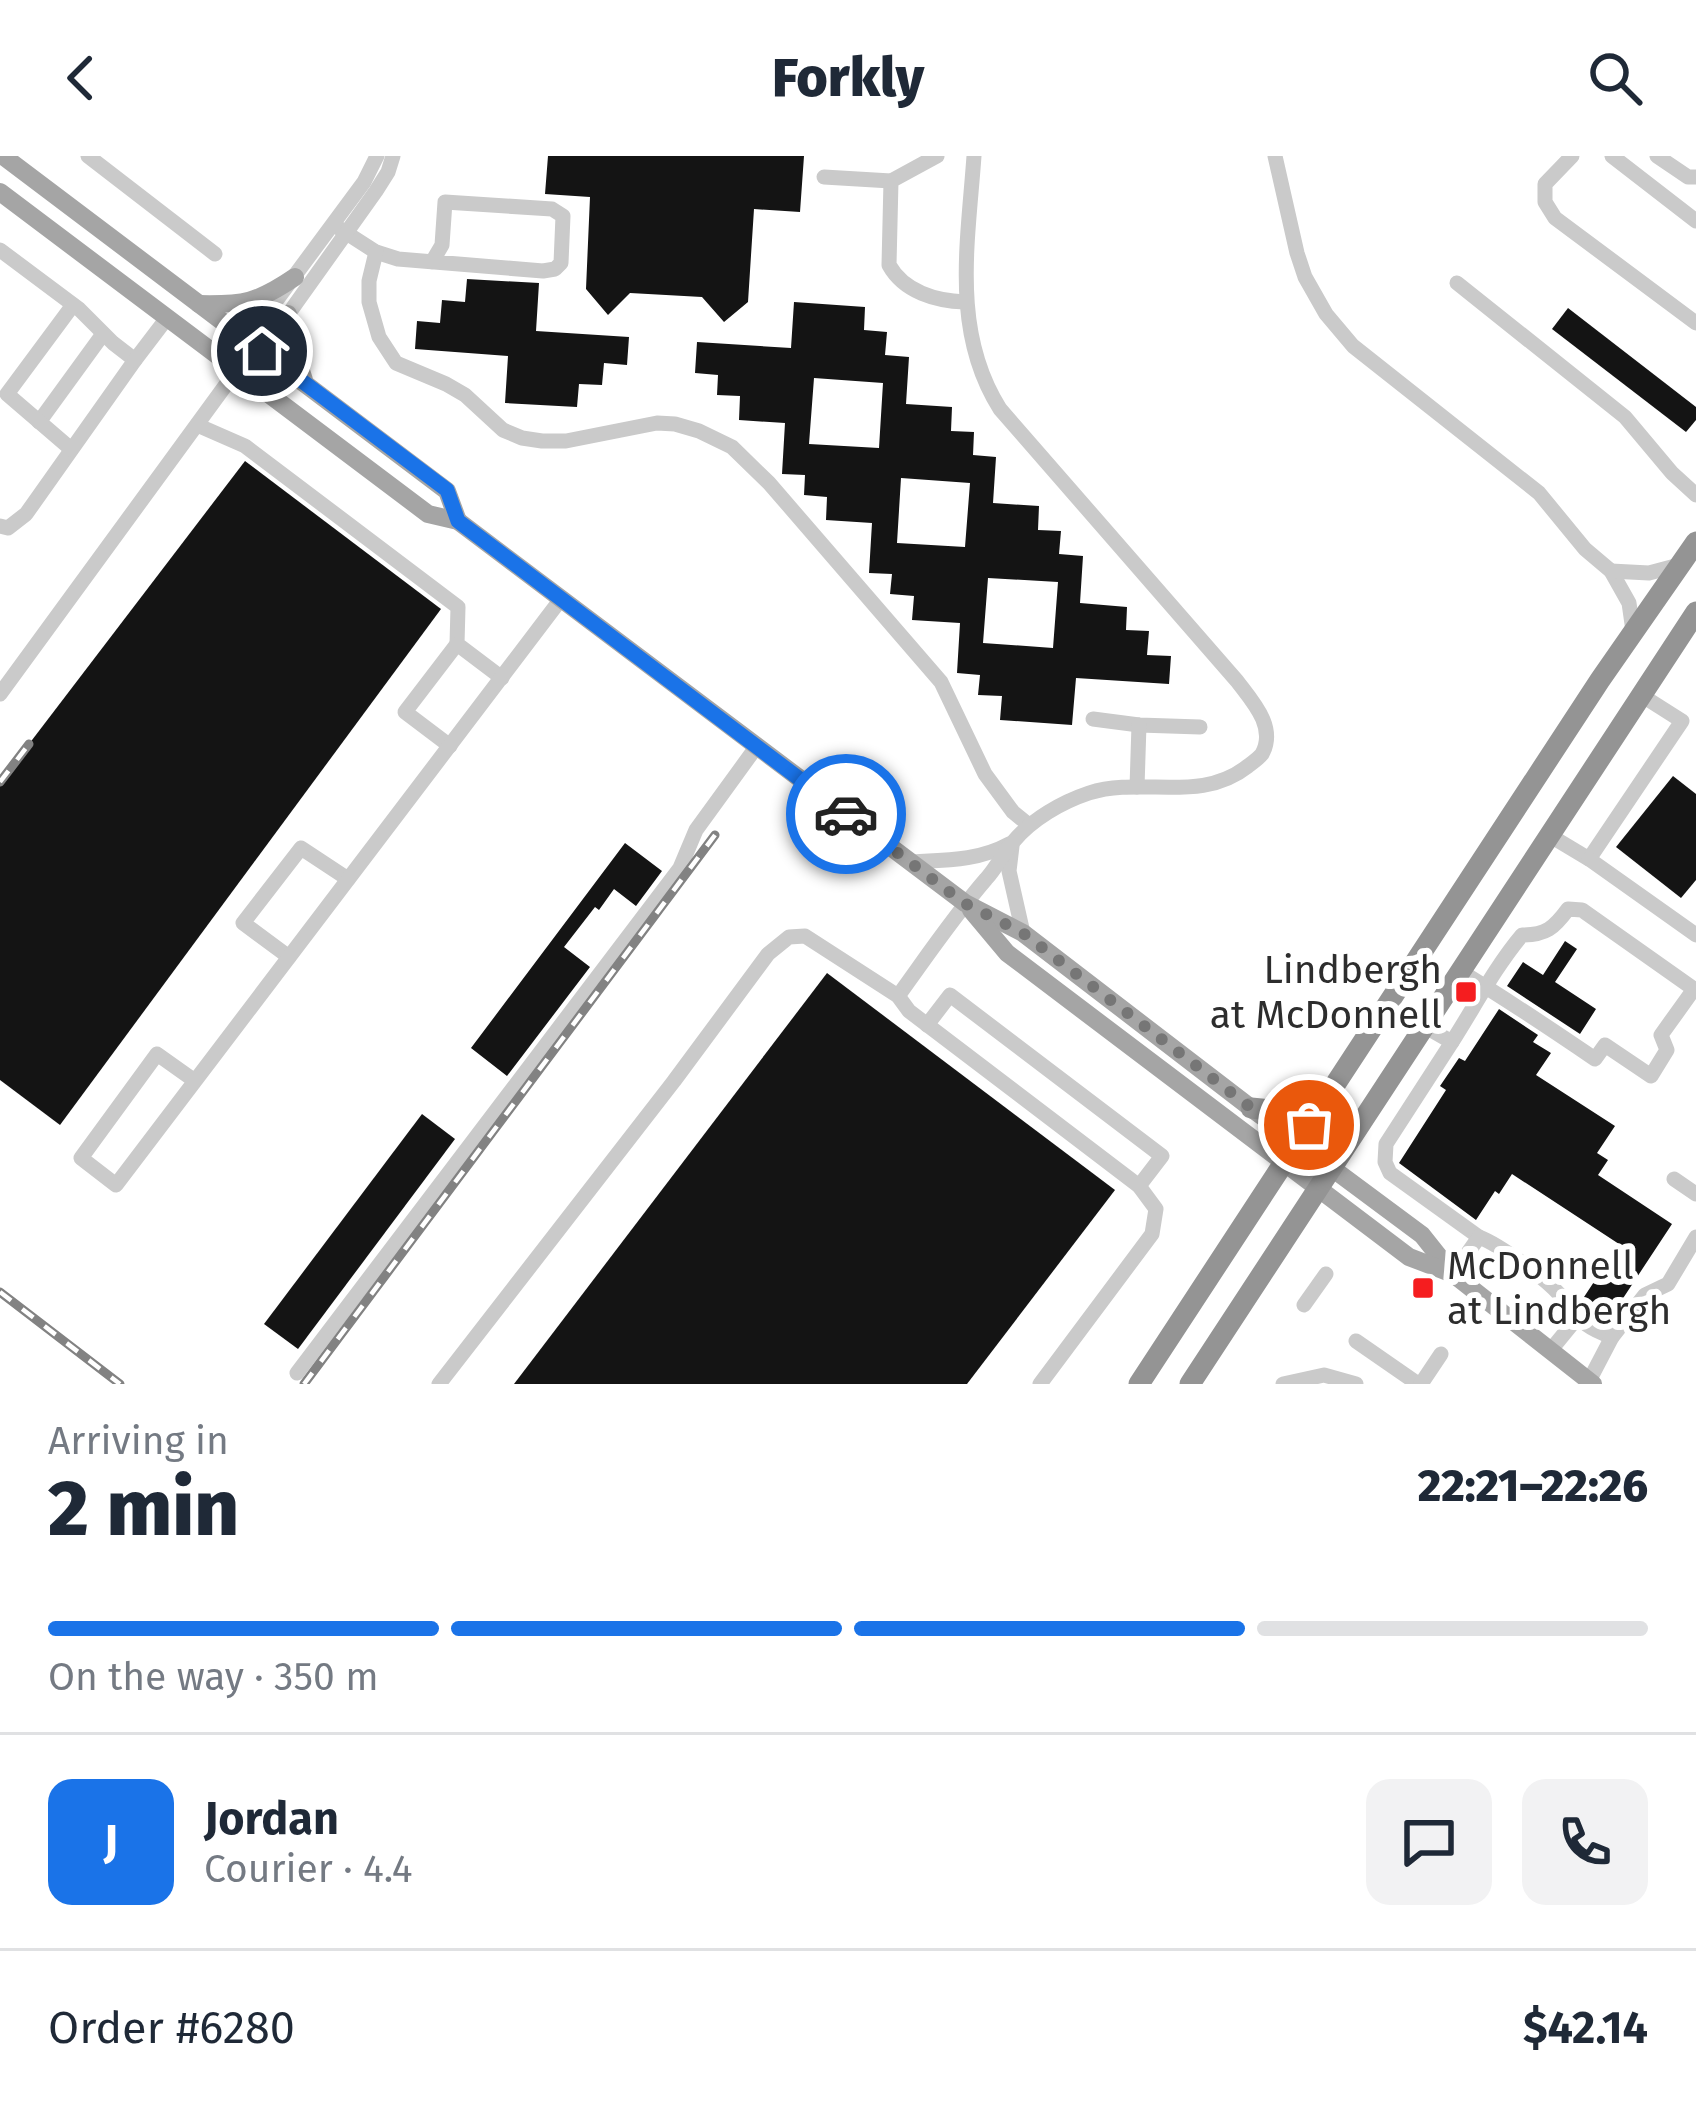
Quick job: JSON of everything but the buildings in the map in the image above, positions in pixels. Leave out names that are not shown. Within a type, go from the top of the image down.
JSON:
[{"type":"highway","points":[[1139,1384],[1696,542]]},
{"type":"highway","points":[[1190,1384],[1696,612]]},
{"type":"highway","points":[[1251,1108],[1291,1112],[1334,1087]]},
{"type":"main road","points":[[3,156],[447,490],[458,521]]},
{"type":"main road","points":[[0,192],[428,514],[458,521],[964,903],[1023,933],[1422,1235],[1453,1274],[1591,1382]]},
{"type":"main road","points":[[199,304],[248,303],[295,277]]},
{"type":"main road","points":[[288,314],[296,362],[306,385]]},
{"type":"main road","points":[[964,903],[1007,953],[1409,1257],[1453,1274]]},
{"type":"lane","points":[[88,156],[215,254]]},
{"type":"lane","points":[[254,346],[288,314],[377,156]]},
{"type":"lane","points":[[0,694],[254,346],[295,277],[388,172],[393,156]]},
{"type":"lane","points":[[824,177],[891,181],[937,156]]},
{"type":"lane","points":[[898,995],[964,903],[1029,825],[1083,795],[1118,787],[1213,785],[1261,756],[1266,738],[1264,721],[1237,681],[1000,410],[982,375],[965,302],[974,156]]},
{"type":"lane","points":[[1275,156],[1305,277],[1325,314],[1353,346],[1540,493],[1585,549],[1611,571],[1629,603],[1633,631]]},
{"type":"lane","points":[[1572,156],[1545,184],[1545,202],[1555,218],[1696,323]]},
{"type":"lane","points":[[1612,156],[1696,221]]},
{"type":"lane","points":[[1657,156],[1688,177],[1696,177]]},
{"type":"lane","points":[[891,181],[892,273],[926,296],[965,302]]},
{"type":"lane","points":[[340,229],[376,252],[398,259],[432,262],[543,271],[554,269],[563,256],[563,216],[552,209],[445,202],[442,245],[432,262]]},
{"type":"lane","points":[[0,250],[73,304],[135,360]]},
{"type":"lane","points":[[376,252],[369,302],[379,337],[396,363],[465,395],[503,430],[522,438],[566,441],[657,423],[675,424],[732,447],[941,682],[986,774],[1013,812],[1029,825]]},
{"type":"lane","points":[[1457,283],[1625,417],[1696,495]]},
{"type":"lane","points":[[71,449],[7,394],[73,304]]},
{"type":"lane","points":[[0,526],[8,528],[26,514],[167,318]]},
{"type":"lane","points":[[39,422],[103,334]]},
{"type":"lane","points":[[197,425],[245,446],[458,607],[457,644],[405,712],[450,746]]},
{"type":"lane","points":[[1611,571],[1649,573],[1679,566]]},
{"type":"lane","points":[[195,1081],[157,1054],[81,1158],[116,1184],[195,1081],[348,879],[502,678],[561,599]]},
{"type":"lane","points":[[457,644],[502,678]]},
{"type":"lane","points":[[1589,859],[1689,725],[1641,695]]},
{"type":"lane","points":[[1093,719],[1200,727]]},
{"type":"lane","points":[[1137,787],[1139,725]]},
{"type":"lane","points":[[297,1372],[680,868],[696,830],[757,746]]},
{"type":"lane","points":[[1549,835],[1696,935]]},
{"type":"lane","points":[[910,862],[989,855],[1012,842]]},
{"type":"lane","points":[[1012,842],[1009,871],[1023,933]]},
{"type":"lane","points":[[289,957],[243,923],[301,848],[348,879]]},
{"type":"lane","points":[[1460,971],[1595,1059],[1605,1045],[1651,1076],[1667,1050],[1661,1035],[1694,989],[1582,910],[1568,909],[1554,928],[1540,934],[1522,934],[1495,917]]},
{"type":"lane","points":[[1522,934],[1386,1144],[1385,1162],[1390,1173],[1559,1293],[1587,1328],[1612,1337]]},
{"type":"lane","points":[[439,1384],[768,954],[789,937],[805,936],[898,995],[909,1011],[1139,1186],[1156,1210],[1152,1234],[1048,1381]]},
{"type":"lane","points":[[927,1025],[950,994],[1162,1156],[1139,1186]]},
{"type":"lane","points":[[1424,1026],[1452,1042]]},
{"type":"lane","points":[[1674,1179],[1696,1194]]},
{"type":"lane","points":[[1453,1274],[1480,1237]]},
{"type":"lane","points":[[1591,1382],[1612,1337],[1645,1295],[1668,1284],[1696,1237]]},
{"type":"lane","points":[[1304,1305],[1326,1274]]},
{"type":"lane","points":[[1550,1351],[1577,1318]]},
{"type":"lane","points":[[1356,1341],[1419,1384],[1441,1354]]},
{"type":"lane","points":[[1283,1384],[1324,1375],[1356,1384]]},
{"type":"railway","points":[[0,782],[29,744]]},
{"type":"railway","points":[[304,1384],[715,835]]},
{"type":"railway","points":[[0,1292],[120,1384]]},
{"type":"way so far","points":[[846,814],[964,903],[1023,933],[1297,1143],[1309,1125]]},
{"type":"place","name":"Lindbergh at McDonnell","points":[[1466,992]]},
{"type":"place","name":"McDonnell at Lindbergh","points":[[1423,1288]]},
{"type":"route","points":[[262,351],[447,490],[458,521],[846,814]]}]
